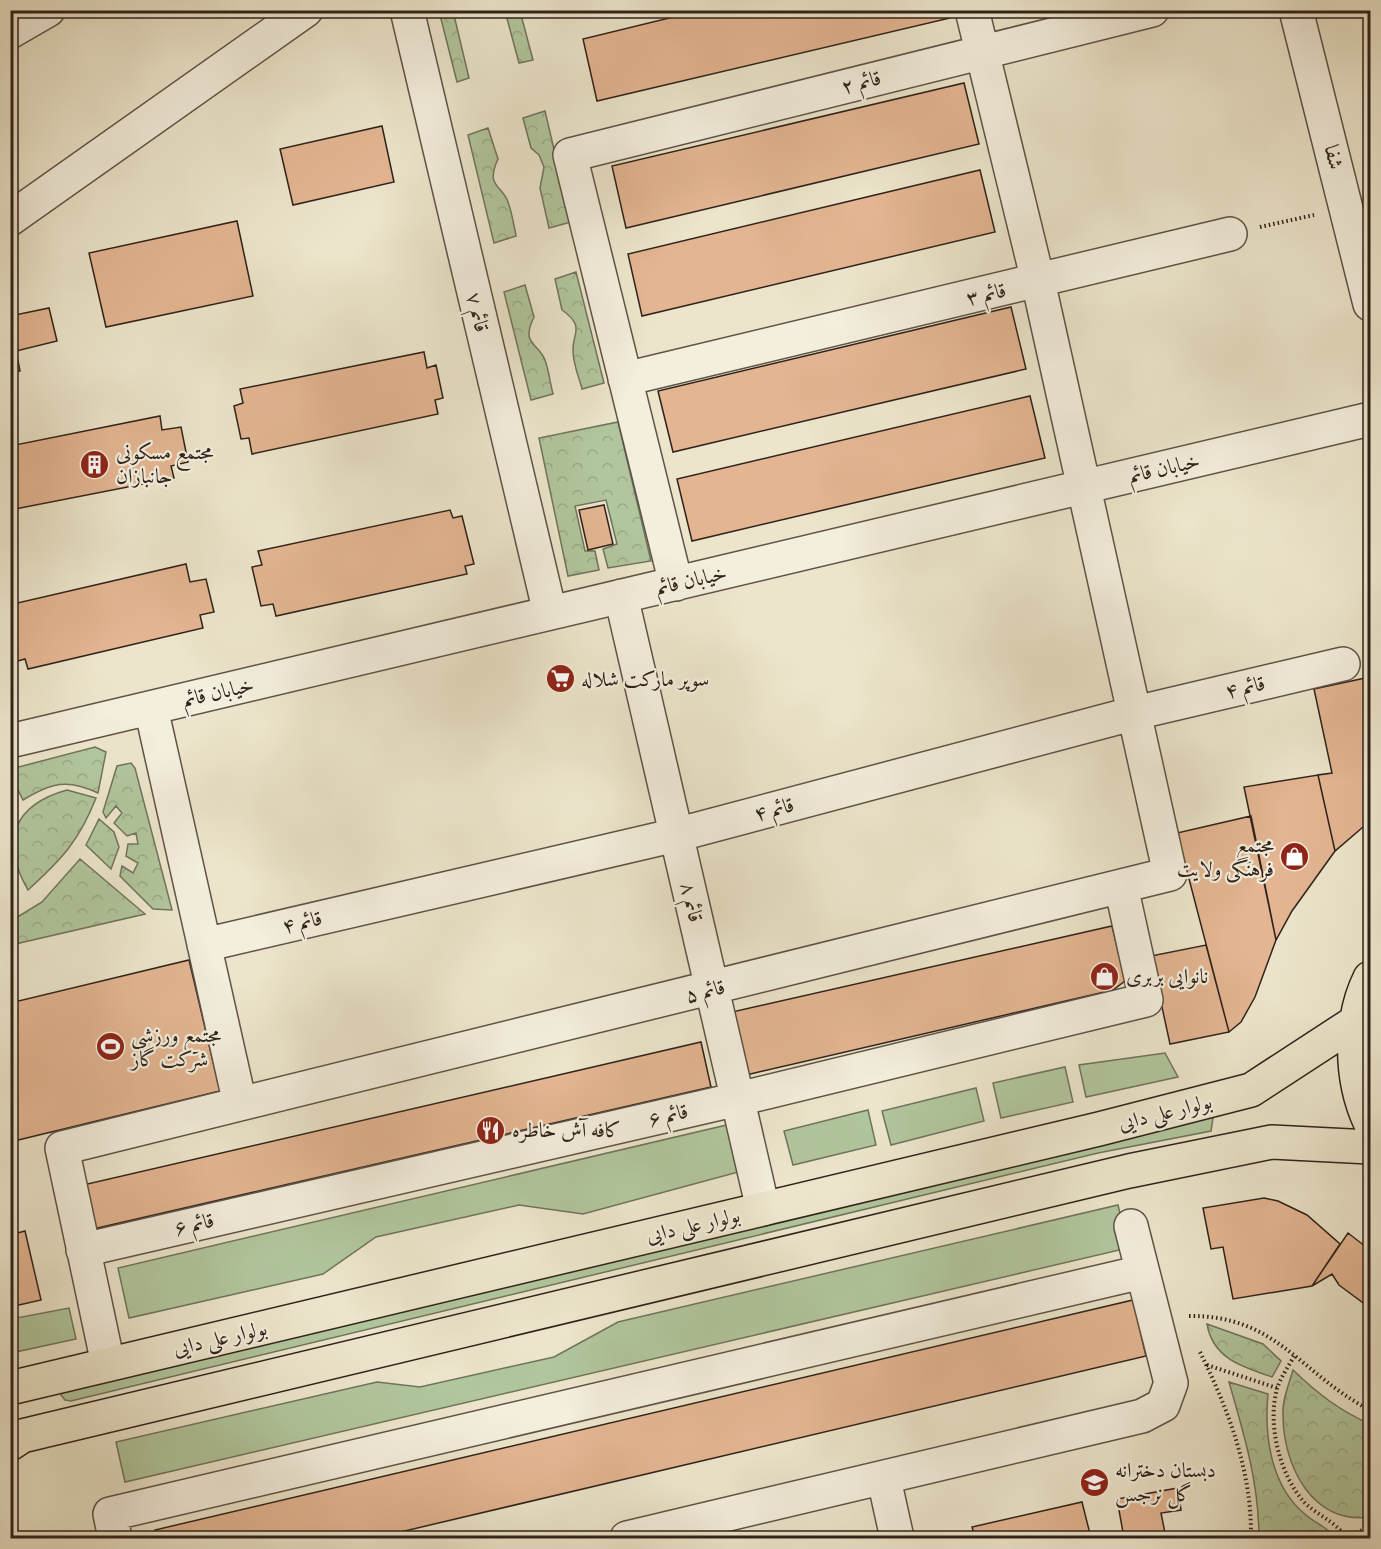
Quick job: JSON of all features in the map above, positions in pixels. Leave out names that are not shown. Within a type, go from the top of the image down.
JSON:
[{"type":"main road","points":[[1371,978],[1357,1021],[1355,1064],[1364,1108],[1371,1122]]},
{"type":"main road","name":"بولوار علی دایی","points":[[10,1388],[1251,1090],[1357,1021]]},
{"type":"main road","points":[[10,1444],[22,1436],[45,1430],[1129,1171],[1272,1142],[1371,1147]]},
{"type":"street","points":[[10,32],[48,10]]},
{"type":"street","points":[[10,219],[306,10]]},
{"type":"street","name":"قائم ۷","points":[[407,10],[550,613]]},
{"type":"street","points":[[972,10],[1038,281],[1134,713]]},
{"type":"street","name":"قائم ۲","points":[[625,379],[570,155],[1152,10]]},
{"type":"street","name":"شفا","points":[[1296,10],[1371,304]]},
{"type":"street","name":"قائم ۳","points":[[625,379],[1230,234]]},
{"type":"street","points":[[625,379],[676,584]]},
{"type":"street","name":"خیابان قائم","points":[[10,741],[1371,419]]},
{"type":"street","name":"قائم ۸","points":[[621,596],[763,1209]]},
{"type":"street","name":"قائم ۴","points":[[204,945],[676,835],[1134,713],[1343,664]]},
{"type":"street","points":[[151,708],[240,1104]]},
{"type":"street","name":"قائم ۵","points":[[83,1250],[62,1148],[713,989],[1170,874],[1134,713]]},
{"type":"street","name":"قائم ۶","points":[[83,1250],[738,1099],[1146,1000],[1121,886]]},
{"type":"street","points":[[627,1539],[1142,1416],[1162,1405],[1171,1383],[1131,1226]]},
{"type":"street","points":[[83,1250],[108,1364]]},
{"type":"street","points":[[115,1539],[110,1514],[1142,1272]]},
{"type":"street","points":[[884,1479],[897,1539]]},
{"type":"path","points":[[1230,234],[1346,208]]},
{"type":"path","points":[[1187,1324],[1184,1316],[1216,1316],[1238,1322],[1275,1339],[1332,1386],[1371,1410]]},
{"type":"path","points":[[1198,1349],[1235,1433],[1245,1472],[1251,1539]]},
{"type":"path","points":[[1294,1356],[1277,1388],[1274,1416],[1278,1449],[1286,1471],[1306,1503],[1336,1523],[1348,1539],[1358,1531],[1371,1529]]},
{"type":"path","points":[[1206,1364],[1277,1388]]},
{"type":"green space","points":[[439,11],[453,11],[469,78],[457,82]]},
{"type":"green space","points":[[505,11],[520,11],[533,60],[519,63]]},
{"type":"green space","points":[[545,111],[571,222],[549,228],[540,188],[544,167],[539,155],[531,148],[523,118]]},
{"type":"green space","points":[[488,128],[498,159],[494,168],[494,180],[508,202],[516,236],[494,243],[468,135]]},
{"type":"green space","points":[[576,272],[604,383],[582,389],[573,356],[576,326],[562,310],[555,279]]},
{"type":"green space","points":[[525,285],[534,317],[530,326],[530,338],[545,360],[553,394],[531,400],[504,292]]},
{"type":"green space","points":[[618,422],[651,561],[608,568],[603,549],[617,544],[606,500],[575,506],[585,551],[595,551],[599,570],[568,576],[539,438]]},
{"type":"green space","points":[[95,747],[106,752],[98,793],[77,785],[59,784],[23,800],[11,776],[11,769]]},
{"type":"green space","points":[[131,763],[135,768],[172,910],[153,909],[120,876],[122,866],[133,873],[138,863],[126,856],[128,844],[138,844],[136,833],[127,836],[114,823],[122,813],[116,806],[106,818],[103,812],[117,766]]},
{"type":"green space","points":[[67,790],[96,798],[76,838],[51,869],[28,890],[19,872],[15,856],[14,841],[17,827],[34,805]]},
{"type":"green space","points":[[99,819],[114,832],[119,847],[111,869],[86,845]]},
{"type":"green space","points":[[80,859],[145,914],[11,945],[11,921],[42,902]]},
{"type":"green space","points":[[1165,1053],[1178,1077],[1086,1097],[1079,1065]]},
{"type":"green space","points":[[1065,1067],[1073,1102],[1001,1118],[993,1083]]},
{"type":"green space","points":[[976,1088],[984,1121],[891,1145],[882,1111]]},
{"type":"green space","points":[[868,1110],[876,1145],[793,1165],[784,1131]]},
{"type":"green space","points":[[1209,1114],[1213,1118],[1211,1131],[1098,1153],[71,1401],[65,1400],[61,1395],[63,1388]]},
{"type":"green space","points":[[731,1124],[742,1171],[583,1214],[519,1205],[376,1237],[323,1274],[129,1318],[118,1268]]},
{"type":"green space","points":[[1118,1205],[1128,1248],[125,1482],[116,1442],[377,1382],[420,1387],[554,1357],[618,1322]]},
{"type":"green space","points":[[69,1308],[76,1339],[11,1353],[11,1319]]},
{"type":"green space","points":[[1207,1324],[1263,1344],[1281,1361],[1272,1377],[1240,1365],[1223,1354],[1210,1336]]},
{"type":"green space","points":[[1293,1370],[1329,1401],[1370,1424],[1370,1517],[1350,1517],[1332,1511],[1317,1501],[1305,1488],[1295,1471],[1288,1453],[1283,1415]]},
{"type":"green space","points":[[1229,1382],[1268,1394],[1269,1444],[1278,1476],[1294,1504],[1335,1538],[1259,1538],[1253,1478]]},
{"type":"building","points":[[702,10],[948,10],[950,18],[597,101],[583,39]]},
{"type":"building","points":[[964,83],[979,144],[626,228],[612,166]]},
{"type":"building","points":[[382,126],[394,182],[293,205],[280,149]]},
{"type":"building","points":[[980,170],[995,232],[642,316],[628,254]]},
{"type":"building","points":[[237,221],[253,296],[106,327],[89,253]]},
{"type":"building","points":[[1011,307],[1026,369],[673,452],[658,391]]},
{"type":"building","points":[[49,308],[57,341],[16,351],[20,371],[10,373],[10,316]]},
{"type":"building","points":[[424,352],[427,368],[436,365],[443,398],[435,400],[438,414],[252,454],[249,438],[241,439],[234,406],[243,403],[240,389]]},
{"type":"building","points":[[1030,396],[1045,458],[692,541],[677,479]]},
{"type":"building","name":"مجتمع مسکونی جانبازان","points":[[160,416],[162,430],[181,427],[188,462],[171,466],[174,478],[10,510],[10,446]]},
{"type":"building","points":[[604,505],[613,544],[588,550],[579,510]]},
{"type":"building","points":[[450,510],[453,518],[462,516],[474,564],[465,566],[467,574],[276,616],[273,604],[261,606],[252,567],[262,565],[258,551]]},
{"type":"building","points":[[186,564],[190,582],[206,579],[214,612],[200,615],[203,628],[28,669],[25,659],[14,662],[10,647],[10,618],[16,617],[13,604]]},
{"type":"building","points":[[1370,677],[1370,821],[1335,851],[1318,775],[1332,773],[1314,689]]},
{"type":"building","name":"مجتمع فرهنگی ولایت","points":[[1318,775],[1335,851],[1292,911],[1276,940],[1244,787]]},
{"type":"building","points":[[1251,816],[1276,940],[1255,997],[1241,1022],[1229,1032],[1177,833]]},
{"type":"building","points":[[1112,926],[1125,981],[1113,990],[746,1075],[732,1012]]},
{"type":"building","points":[[1206,945],[1229,1032],[1170,1044],[1151,956]]},
{"type":"building","name":"مجتمع ورزشی شرکت گاز","points":[[189,960],[220,1091],[10,1142],[10,1003]]},
{"type":"building","points":[[701,1042],[711,1087],[93,1229],[83,1185]]},
{"type":"building","points":[[1264,1198],[1278,1201],[1307,1215],[1340,1244],[1312,1286],[1233,1299],[1223,1247],[1211,1249],[1203,1208]]},
{"type":"building","points":[[25,1231],[41,1300],[10,1307],[10,1235]]},
{"type":"building","points":[[1348,1233],[1370,1250],[1370,1308],[1339,1285],[1332,1274],[1312,1286]]},
{"type":"building","points":[[1133,1300],[1146,1356],[375,1538],[157,1538],[155,1530]]},
{"type":"building","points":[[1178,1488],[1181,1510],[1161,1513],[1166,1538],[1124,1538],[1117,1499]]},
{"type":"building","points":[[1082,1502],[1091,1538],[975,1538],[972,1527]]},
{"type":"place","name":"مجتمع مسکونی جانبازان","points":[[95,464]]},
{"type":"place","name":"سوپر مارکت شلاله","points":[[560,679]]},
{"type":"place","name":"مجتمع فرهنگی ولایت","points":[[1295,857]]},
{"type":"place","name":"نانوایی بربری","points":[[1105,976]]},
{"type":"place","name":"مجتمع ورزشی شرکت گاز","points":[[110,1047]]},
{"type":"place","name":"کافه آش خاطره","points":[[491,1130]]},
{"type":"place","name":"دبستان دخترانه گل نرجس","points":[[1094,1482]]}]
